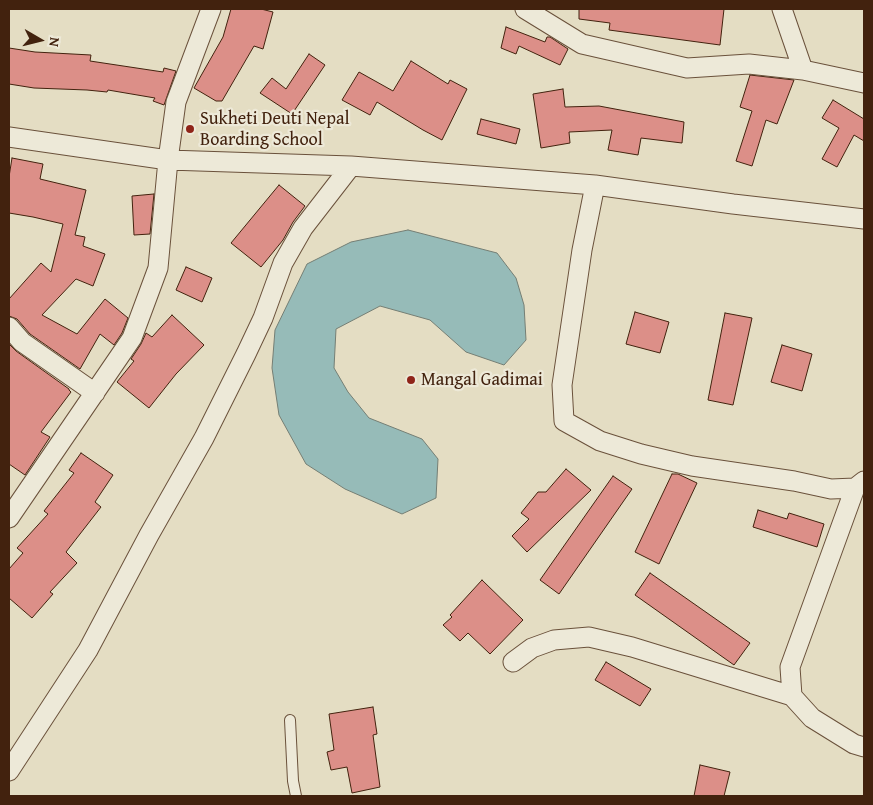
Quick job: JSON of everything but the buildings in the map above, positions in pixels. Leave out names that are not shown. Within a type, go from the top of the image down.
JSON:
[{"type":"street","points":[[9,518],[132,338],[158,268],[168,160],[176,102],[211,9]]},
{"type":"street","points":[[525,9],[582,44],[687,68],[749,64],[803,70],[864,83]]},
{"type":"street","points":[[782,9],[803,70]]},
{"type":"street","points":[[9,137],[168,160],[351,166],[595,185],[733,204],[864,219]]},
{"type":"street","points":[[9,771],[88,650],[149,535],[204,438],[246,354],[283,263],[303,228],[351,166]]},
{"type":"street","points":[[595,185],[582,250],[562,385],[564,421],[600,441],[640,454],[692,466],[794,481],[831,489],[860,484]]},
{"type":"street","points":[[9,327],[22,342],[95,393]]},
{"type":"street","points":[[792,696],[790,667],[860,484]]},
{"type":"street","points":[[513,662],[532,648],[554,640],[589,638],[678,660],[792,696],[812,718],[854,744],[864,747]]},
{"type":"lane","points":[[290,720],[293,781],[296,796]]},
{"type":"water","points":[[408,230],[497,253],[516,278],[524,305],[526,340],[504,365],[466,352],[430,320],[380,306],[336,329],[334,368],[348,392],[369,418],[422,439],[438,459],[436,498],[402,514],[345,489],[306,464],[279,415],[272,368],[275,330],[307,264],[351,242]]},
{"type":"place","name":"Sukheti Deuti Nepal Boarding School","points":[[190,129]]},
{"type":"place","name":"Mangal Gadimai","points":[[411,380]]}]
